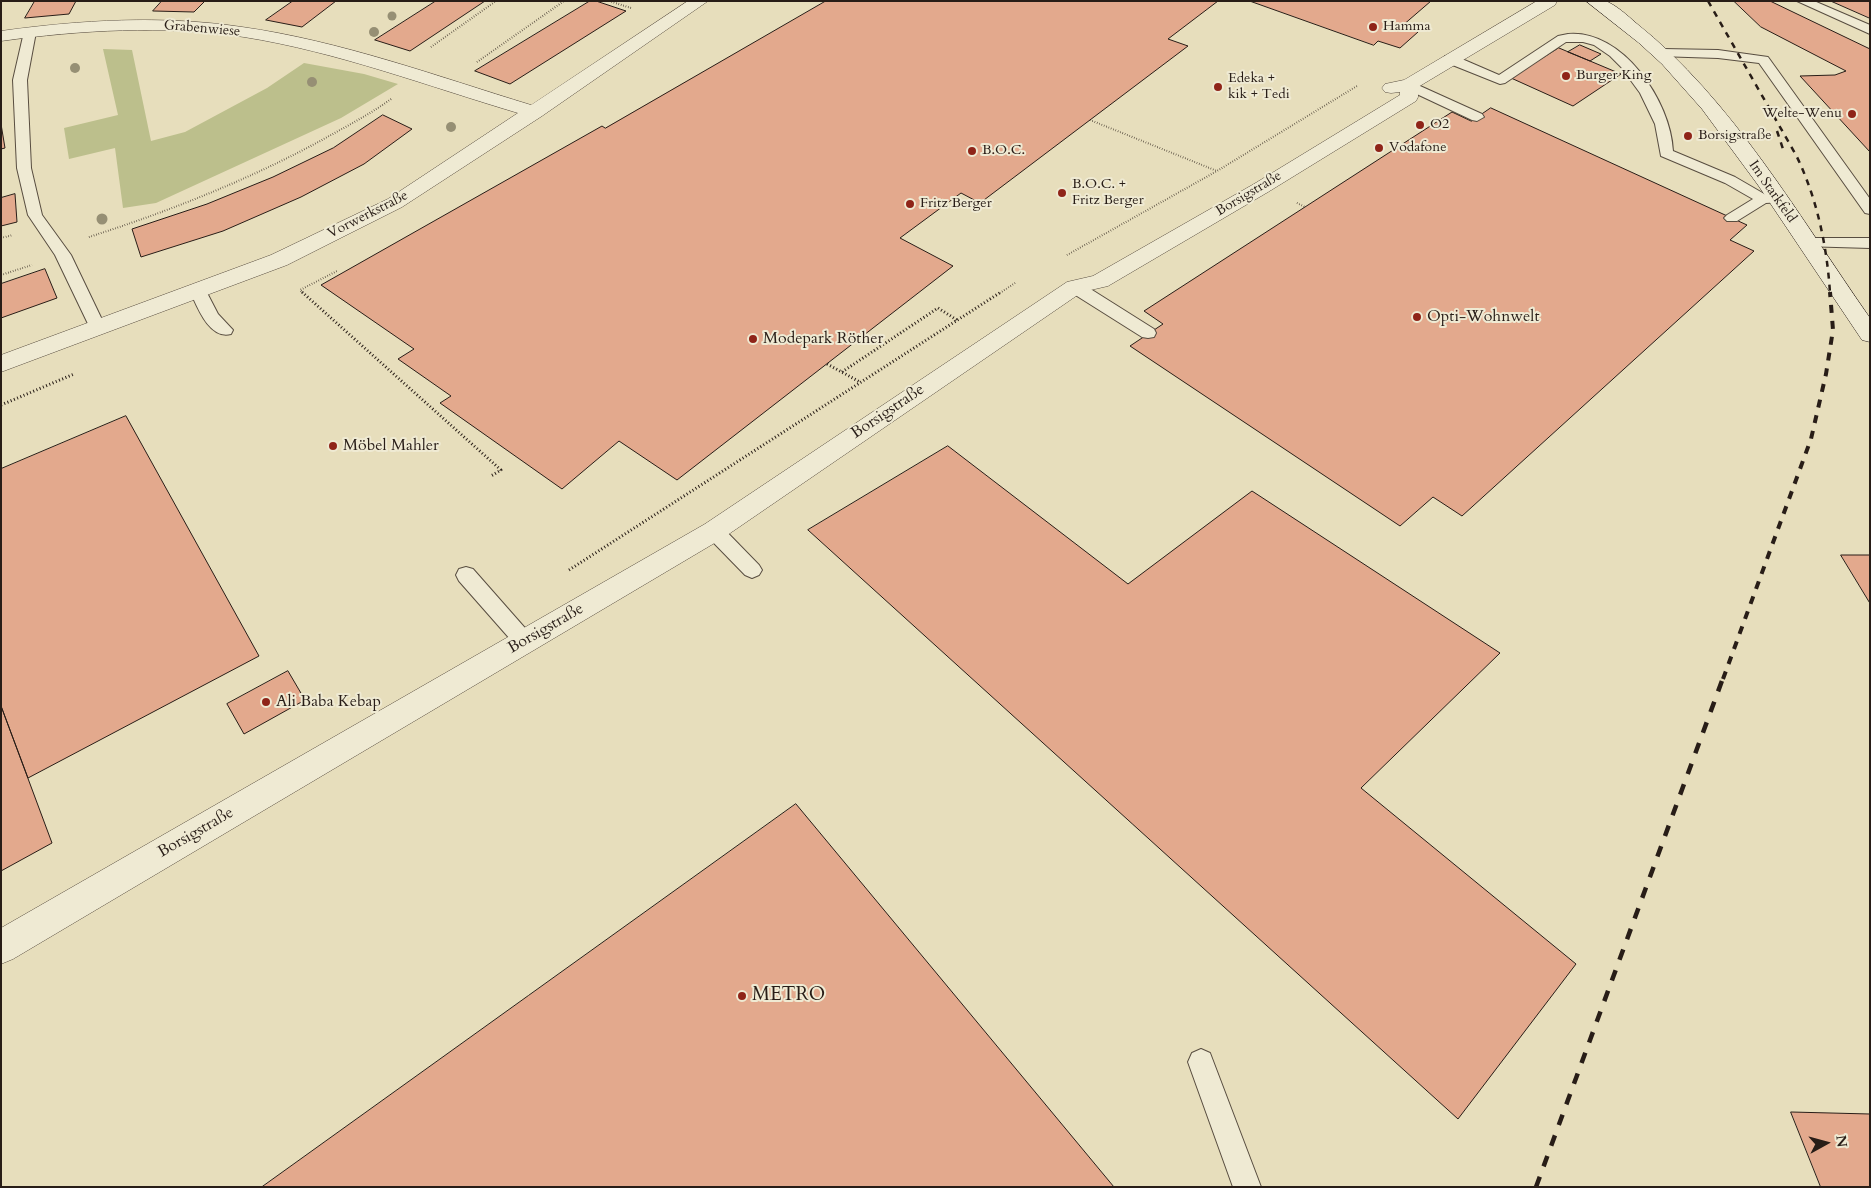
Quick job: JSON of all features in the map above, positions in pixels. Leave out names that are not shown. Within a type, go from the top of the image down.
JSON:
[{"type":"street","name":"Vorwerkstraße","points":[[1,364],[279,260],[395,203],[700,1]]},
{"type":"street","name":"Borsigstraße","points":[[1075,287],[1084,271],[1241,180],[1388,88],[1409,85],[1549,1]]},
{"type":"street","name":"Im Starkfeld","points":[[1594,1],[1642,35],[1663,53],[1688,79],[1715,112],[1770,199],[1808,243],[1870,335]]},
{"type":"street","name":"Grabenwiese","points":[[1,36],[89,26],[140,24],[242,32],[305,44],[400,69],[535,112]]},
{"type":"street","name":"Borsigstraße","points":[[1,947],[714,531],[1075,287],[1100,281],[1261,188],[1409,97],[1409,85]]},
{"type":"lane","points":[[1803,1],[1870,30]]},
{"type":"lane","points":[[30,32],[20,80],[24,168],[35,215],[63,255],[98,328]]},
{"type":"lane","points":[[1450,60],[1500,80],[1562,39],[1574,37],[1595,40],[1610,50],[1636,76],[1656,108],[1664,127],[1668,142],[1666,153],[1770,199]]},
{"type":"lane","points":[[1663,53],[1718,54],[1763,60],[1870,210]]},
{"type":"lane","points":[[1409,85],[1477,117]]},
{"type":"lane","points":[[1732,218],[1770,199]]},
{"type":"lane","points":[[1808,243],[1870,243]]},
{"type":"lane","points":[[1075,287],[1148,333]]},
{"type":"lane","points":[[198,291],[211,317],[225,330]]},
{"type":"lane","points":[[714,531],[752,570]]},
{"type":"lane","points":[[466,575],[525,642]]},
{"type":"lane","points":[[1201,1062],[1247,1187]]},
{"type":"path","points":[[400,69],[496,1]]},
{"type":"path","points":[[446,84],[564,1]]},
{"type":"path","points":[[57,246],[126,226],[168,211],[296,155],[385,104],[422,77]]},
{"type":"path","points":[[1075,287],[1044,267],[1217,171],[1361,84]]},
{"type":"path","points":[[1090,120],[1241,180]]},
{"type":"path","points":[[1261,188],[1305,207]]},
{"type":"path","points":[[340,269],[300,290],[501,470],[491,476]]},
{"type":"path","points":[[568,570],[1019,282]]},
{"type":"path","points":[[842,372],[938,308],[957,320]]},
{"type":"path","points":[[827,364],[860,382]]},
{"type":"green space","points":[[103,49],[132,50],[151,141],[185,132],[267,88],[304,63],[364,74],[398,84],[341,118],[156,203],[123,208],[115,148],[69,159],[64,128],[118,115]]},
{"type":"building","points":[[35,1],[76,1],[69,14],[25,18]]},
{"type":"building","points":[[162,1],[205,1],[194,12],[153,11]]},
{"type":"building","points":[[293,1],[336,1],[302,27],[266,20]]},
{"type":"building","points":[[436,1],[485,1],[410,51],[375,40]]},
{"type":"building","points":[[590,1],[596,1],[626,11],[510,84],[475,71]]},
{"type":"building","points":[[826,1],[1218,1],[1168,39],[1188,46],[980,203],[961,193],[900,238],[953,266],[677,480],[619,441],[562,489],[440,403],[451,396],[398,359],[414,349],[321,285],[602,126],[605,128]]},
{"type":"building","points":[[1250,1],[1431,1],[1402,26],[1418,32],[1400,48],[1378,41],[1374,45]]},
{"type":"building","name":"Welte-Wenu","points":[[1734,1],[1770,1],[1870,49],[1870,152],[1800,76],[1835,75],[1846,71],[1761,27]]},
{"type":"building","points":[[1831,1],[1870,1],[1870,18]]},
{"type":"building","points":[[1580,45],[1601,54],[1590,61],[1568,52]]},
{"type":"building","name":"Burger King","points":[[1559,48],[1621,74],[1573,106],[1511,78]]},
{"type":"building","name":"Opti-Wohnwelt","points":[[1491,108],[1747,225],[1730,240],[1754,251],[1462,516],[1433,497],[1400,526],[1130,346],[1163,324],[1144,311],[1452,112],[1471,121]]},
{"type":"building","points":[[383,115],[412,129],[364,164],[301,197],[223,231],[141,257],[132,229],[207,204],[273,177],[333,148]]},
{"type":"building","points":[[1,124],[5,148],[1,149]]},
{"type":"building","points":[[15,194],[17,222],[1,226],[1,198]]},
{"type":"building","points":[[45,269],[57,298],[1,318],[1,284]]},
{"type":"building","points":[[126,416],[259,656],[28,778],[1,706],[1,469]]},
{"type":"building","points":[[948,446],[1128,584],[1252,491],[1500,653],[1361,788],[1576,964],[1458,1119],[808,530]]},
{"type":"building","points":[[1841,555],[1870,555],[1870,603]]},
{"type":"building","name":"Ali Baba Kebap","points":[[288,671],[305,700],[244,734],[227,704]]},
{"type":"building","points":[[1,706],[52,843],[1,871]]},
{"type":"building","name":"METRO","points":[[796,804],[1114,1187],[262,1187]]},
{"type":"building","points":[[1791,1112],[1870,1114],[1870,1187],[1821,1187]]},
{"type":"railway","points":[[1708,1],[1796,155],[1803,171],[1820,223],[1830,293]]},
{"type":"railway","points":[[1777,131],[1784,152]]},
{"type":"railway","points":[[1723,679],[1811,439],[1826,374],[1833,330],[1830,292]]},
{"type":"railway","points":[[1536,1187],[1723,678]]},
{"type":"place","name":"Hamma","points":[[1373,27]]},
{"type":"place","name":"Burger King","points":[[1566,76]]},
{"type":"place","name":"Edeka + kik + Tedi","points":[[1218,87]]},
{"type":"place","name":"Welte-Wenu","points":[[1852,114]]},
{"type":"place","name":"O2","points":[[1420,125]]},
{"type":"place","name":"Borsigstraße","points":[[1688,136]]},
{"type":"place","name":"Vodafone","points":[[1379,148]]},
{"type":"place","name":"B.O.C.","points":[[972,151]]},
{"type":"place","name":"B.O.C. + Fritz Berger","points":[[1062,193]]},
{"type":"place","name":"Fritz Berger","points":[[910,204]]},
{"type":"place","name":"Opti-Wohnwelt","points":[[1417,317]]},
{"type":"place","name":"Modepark Röther","points":[[753,339]]},
{"type":"place","name":"Möbel Mahler","points":[[333,446]]},
{"type":"place","name":"Ali Baba Kebap","points":[[266,702]]},
{"type":"place","name":"METRO","points":[[742,996]]}]
